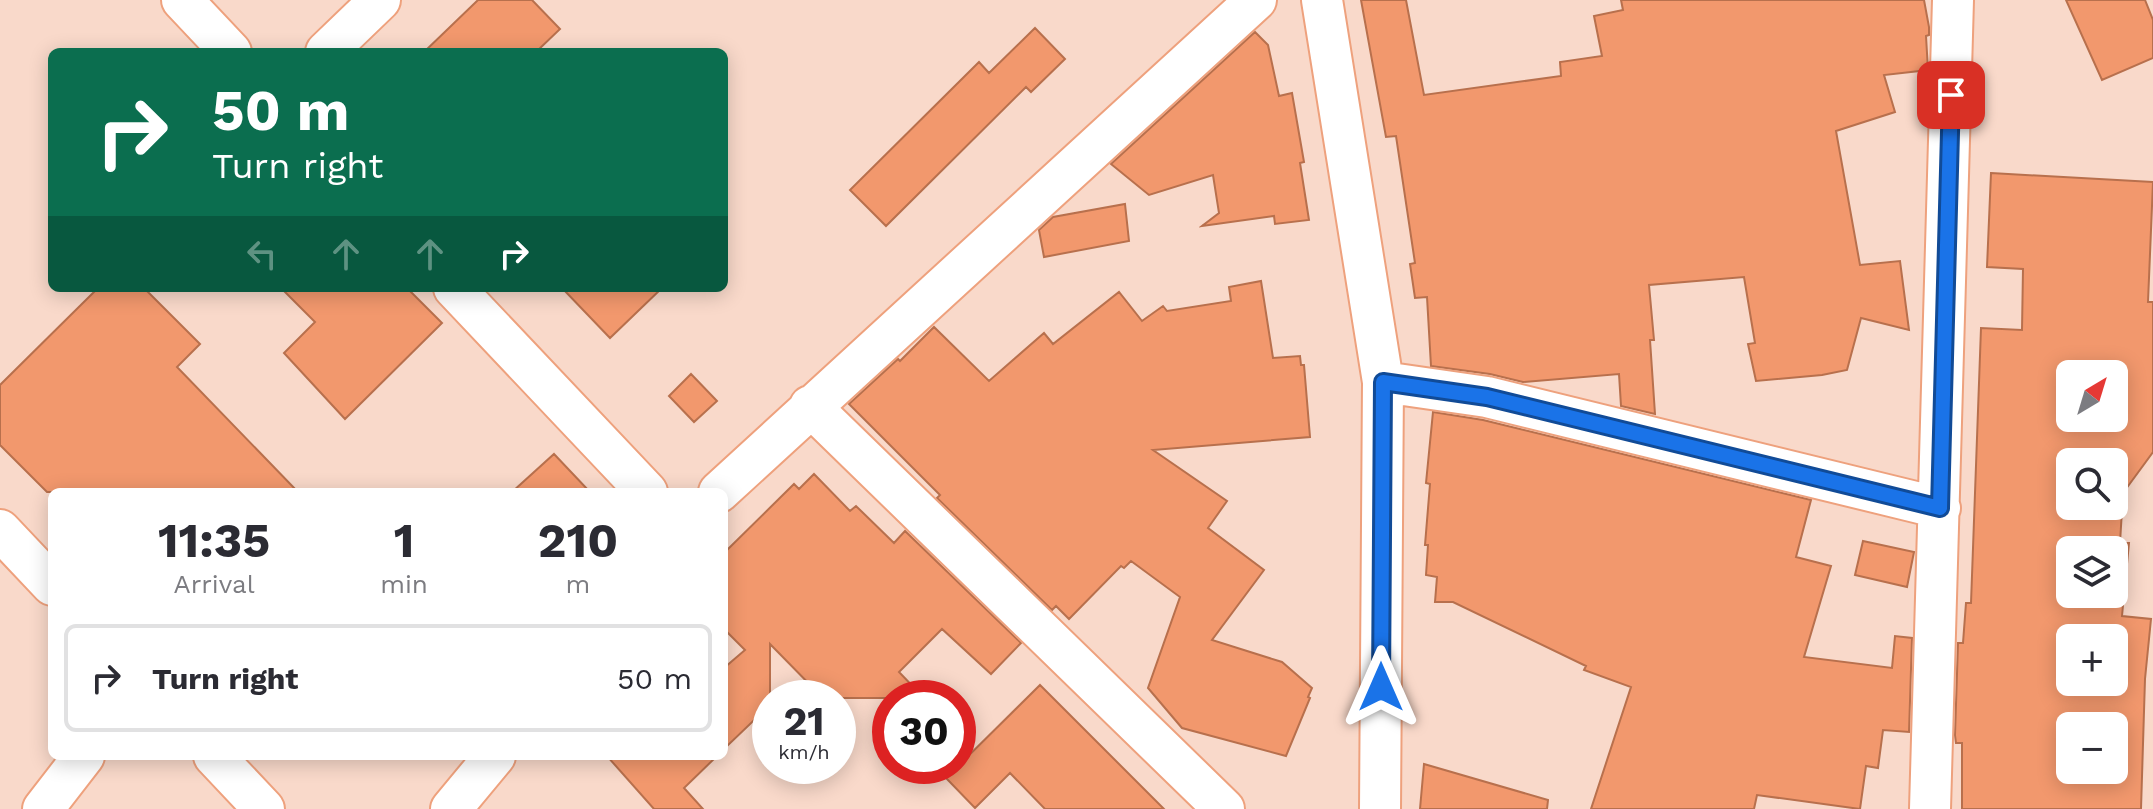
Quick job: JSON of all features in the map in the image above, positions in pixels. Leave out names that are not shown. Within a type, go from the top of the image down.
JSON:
[{"type":"street","points":[[182,0],[227,48]]},
{"type":"street","points":[[330,48],[380,0]]},
{"type":"street","points":[[723,488],[1256,0]]},
{"type":"street","points":[[1322,0],[1383,382],[1380,809]]},
{"type":"street","points":[[1930,809],[1953,0]]},
{"type":"street","points":[[458,292],[643,488]]},
{"type":"street","points":[[1383,382],[1487,397],[1940,508]]},
{"type":"street","points":[[810,406],[1224,809]]},
{"type":"street","points":[[0,530],[48,581]]},
{"type":"street","points":[[43,809],[81,760]]},
{"type":"street","points":[[218,760],[264,809]]},
{"type":"street","points":[[451,809],[492,760]]},
{"type":"building","points":[[478,0],[532,0],[560,29],[540,48],[428,48]]},
{"type":"building","points":[[1361,0],[1406,0],[1424,95],[1561,76],[1560,62],[1602,56],[1594,16],[1623,10],[1621,0],[1924,0],[1929,27],[1929,35],[1926,36],[1928,70],[1884,75],[1895,112],[1836,131],[1860,265],[1900,261],[1909,330],[1861,318],[1847,370],[1756,381],[1748,344],[1755,343],[1744,277],[1649,285],[1654,340],[1650,340],[1655,414],[1621,406],[1619,374],[1523,382],[1431,366],[1427,297],[1415,298],[1410,264],[1415,263],[1396,136],[1386,137]]},
{"type":"building","points":[[2066,0],[2145,0],[2153,20],[2153,58],[2102,80]]},
{"type":"building","points":[[1035,28],[1065,59],[1031,92],[1026,87],[886,226],[850,190],[979,62],[989,73]]},
{"type":"building","points":[[1255,32],[1268,45],[1279,96],[1292,93],[1304,162],[1300,163],[1309,220],[1275,224],[1274,216],[1202,226],[1219,213],[1213,175],[1149,195],[1111,164]]},
{"type":"building","points":[[1991,173],[2153,182],[2148,302],[2153,302],[2153,452],[2128,486],[2128,448],[2056,448],[2056,520],[2121,520],[2120,536],[2056,536],[2056,608],[2123,608],[2122,616],[2151,619],[2145,679],[2141,809],[1962,809],[1962,743],[1956,743],[1955,735],[1958,643],[1963,643],[1966,603],[1971,603],[1981,328],[2022,330],[2023,269],[1987,267]]},
{"type":"building","points":[[1125,204],[1129,241],[1044,257],[1039,230],[1053,217]]},
{"type":"building","points":[[1261,281],[1273,358],[1300,356],[1301,365],[1304,365],[1310,437],[1153,450],[1227,501],[1208,528],[1264,570],[1212,640],[1282,662],[1312,688],[1286,756],[1182,728],[1148,688],[1180,597],[1131,561],[1124,568],[1121,566],[1069,619],[1056,606],[1052,610],[937,498],[940,495],[849,404],[934,327],[989,381],[1044,333],[1053,344],[1119,292],[1142,321],[1163,306],[1167,311],[1231,301],[1229,287]]},
{"type":"building","points":[[94,292],[148,292],[200,344],[177,367],[294,488],[48,488],[47,492],[0,445],[0,385]]},
{"type":"building","points":[[285,292],[411,292],[442,323],[345,419],[284,353],[315,322]]},
{"type":"building","points":[[566,292],[658,292],[610,338]]},
{"type":"building","points":[[691,374],[717,401],[694,422],[669,396]]},
{"type":"building","points":[[1433,412],[1483,420],[1811,500],[1796,557],[1831,566],[1804,657],[1892,668],[1895,636],[1912,638],[1909,732],[1883,730],[1878,768],[1866,766],[1860,809],[1757,795],[1754,809],[1591,809],[1631,687],[1584,670],[1586,666],[1453,602],[1435,602],[1437,577],[1426,575],[1428,545],[1425,545],[1430,484],[1426,483]]},
{"type":"building","points":[[554,454],[586,488],[516,488]]},
{"type":"building","points":[[814,474],[850,511],[856,506],[894,543],[905,531],[1021,643],[991,674],[942,629],[899,672],[907,680],[872,680],[872,698],[856,698],[856,680],[805,680],[770,644],[770,680],[752,680],[752,722],[728,745],[728,665],[745,650],[728,633],[728,549],[794,484],[799,489]]},
{"type":"building","points":[[1863,541],[1914,552],[1907,587],[1855,575]]},
{"type":"building","points":[[1040,685],[1164,809],[1045,809],[1010,773],[975,808],[952,784],[976,784],[976,748]]},
{"type":"building","points":[[611,760],[713,760],[684,788],[703,809],[654,809]]},
{"type":"building","points":[[1424,764],[1548,800],[1547,809],[1420,809]]},
{"type":"route","points":[[1381,687],[1383,382],[1487,397],[1940,508],[1951,95]]}]
